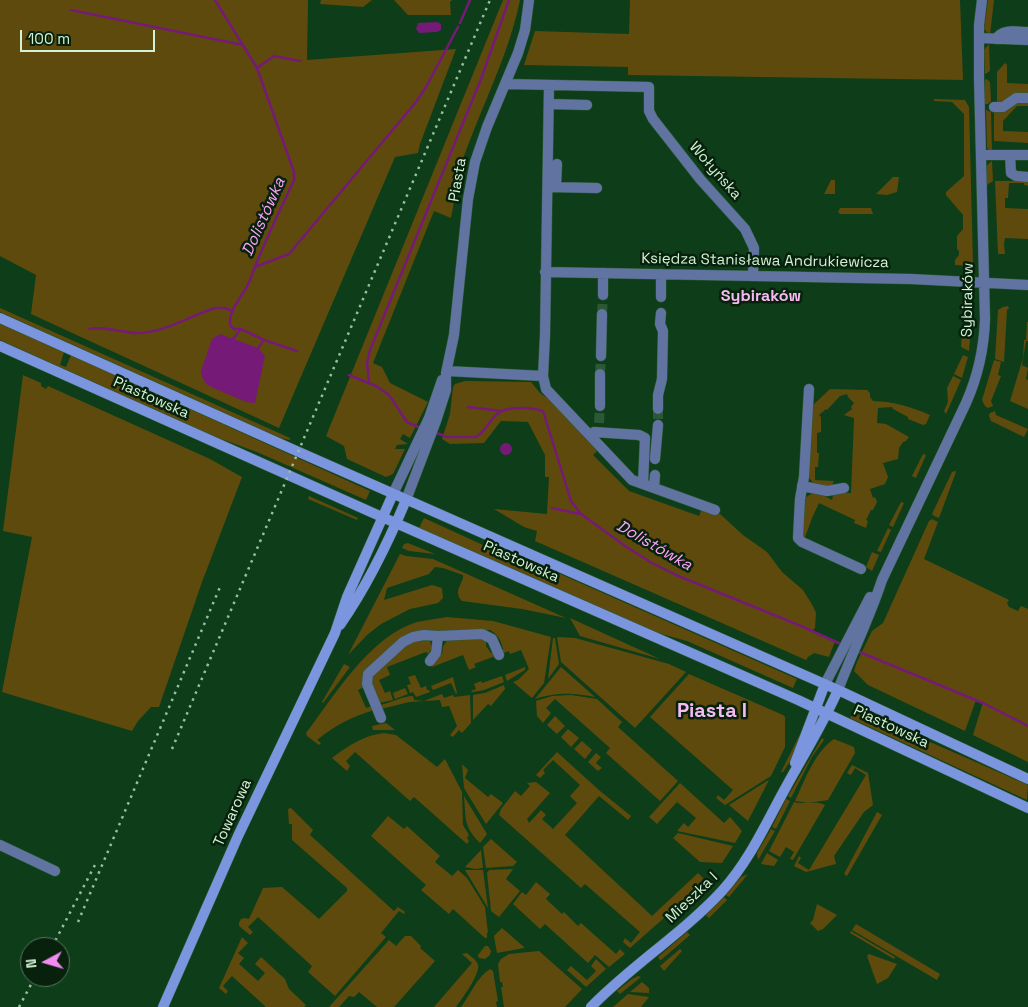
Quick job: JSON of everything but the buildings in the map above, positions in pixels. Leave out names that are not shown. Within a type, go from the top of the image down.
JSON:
[{"type":"main road","name":"Piastowska","points":[[0,318],[406,500],[825,684],[1028,779]]},
{"type":"main road","name":"Piastowska","points":[[0,346],[396,524],[815,708],[1028,808]]},
{"type":"main road","name":"Towarowa","points":[[163,1007],[238,836],[334,634],[362,561],[393,494]]},
{"type":"main road","name":"Towarowa","points":[[334,634],[352,609],[396,524],[406,500]]},
{"type":"main road","points":[[362,561],[369,560],[374,568]]},
{"type":"main road","name":"Mieszka I","points":[[786,787],[825,684]]},
{"type":"main road","name":"Mieszka I","points":[[591,1007],[678,933],[722,890],[740,869],[758,840],[827,714],[838,690]]},
{"type":"street","name":"Piasta","points":[[393,494],[424,438],[432,419],[442,381],[447,372],[454,335],[471,182],[482,138],[506,84],[522,41],[529,0]]},
{"type":"street","name":"Sybiraków","points":[[825,684],[846,655],[877,597],[882,580],[973,388],[977,374],[983,346],[984,282],[979,38],[982,0]]},
{"type":"street","points":[[996,39],[998,35],[1004,32],[1028,32]]},
{"type":"street","points":[[979,38],[1028,40]]},
{"type":"street","points":[[996,39],[1002,48]]},
{"type":"street","points":[[506,84],[549,85],[552,187],[545,272],[543,376],[546,389],[594,430],[632,480],[715,510]]},
{"type":"street","name":"Wołyńska","points":[[549,85],[649,87],[648,111],[653,119],[700,179],[748,233],[754,248],[753,276]]},
{"type":"street","points":[[994,107],[1003,107],[1016,98],[1028,98]]},
{"type":"street","points":[[549,104],[581,107]]},
{"type":"street","points":[[982,155],[1028,155]]},
{"type":"street","points":[[1010,155],[1011,173],[1016,176],[1028,177]]},
{"type":"street","points":[[552,187],[557,164]]},
{"type":"street","points":[[552,187],[597,188]]},
{"type":"street","name":"Księdza Stanisława Andrukiewicza","points":[[545,272],[984,282],[1028,285]]},
{"type":"street","points":[[603,273],[603,295]]},
{"type":"street","points":[[661,274],[661,297]]},
{"type":"street","points":[[658,409],[658,395],[662,379],[663,331],[660,324],[661,313]]},
{"type":"street","points":[[601,356],[602,314]]},
{"type":"street","points":[[447,372],[543,376]]},
{"type":"street","points":[[600,374],[600,406]]},
{"type":"street","points":[[809,388],[804,477],[800,499],[798,538],[802,542],[860,568]]},
{"type":"street","points":[[655,459],[658,425]]},
{"type":"street","points":[[594,430],[639,435],[645,438],[642,484]]},
{"type":"street","name":"Piasta","points":[[406,500],[424,438]]},
{"type":"street","points":[[654,488],[655,475]]},
{"type":"street","points":[[802,486],[827,491],[844,488]]},
{"type":"street","points":[[381,718],[367,684],[368,674],[403,642],[424,635],[482,634],[487,635],[495,643],[499,654]]},
{"type":"street","points":[[430,660],[436,652],[438,636]]},
{"type":"street","name":"Sybiraków","points":[[838,690],[846,655]]},
{"type":"street","points":[[0,845],[55,871]]},
{"type":"shaded area","points":[[0,0],[308,0],[307,60],[456,49],[418,153],[395,157],[279,428],[31,314],[36,275],[0,256]]},
{"type":"shaded area","points":[[321,0],[372,0],[363,7],[320,4]]},
{"type":"shaded area","points":[[394,0],[452,0],[450,2],[451,15],[408,15]]},
{"type":"shaded area","points":[[503,0],[520,0],[501,63],[461,165],[451,218],[434,211],[373,363],[382,367],[390,383],[428,402],[410,438],[403,434],[400,439],[408,444],[397,445],[395,449],[405,449],[393,474],[386,477],[347,459],[344,446],[326,436]]},
{"type":"shaded area","points":[[630,0],[960,0],[963,80],[628,75],[628,67],[524,65],[535,31],[629,34]]},
{"type":"shaded area","points":[[988,0],[994,0],[990,35],[984,29]]},
{"type":"shaded area","points":[[437,22],[441,24],[441,30],[437,32],[419,33],[416,29],[418,23]]},
{"type":"shaded area","points":[[989,44],[990,71],[985,74],[984,50]]},
{"type":"shaded area","points":[[1005,63],[1007,65],[1007,83],[1028,84],[1028,95],[1002,105],[997,104],[997,72]]},
{"type":"shaded area","points":[[987,79],[990,82],[991,101],[985,104],[985,80]]},
{"type":"shaded area","points":[[1028,98],[1028,106],[1017,106],[1003,121],[1003,131],[1028,132],[1028,143],[994,141],[994,110]]},
{"type":"shaded area","points":[[934,99],[965,100],[969,107],[973,264],[970,266],[955,265],[955,260],[959,255],[957,236],[963,229],[963,215],[946,195],[946,192],[964,176],[964,114],[952,102],[934,101]]},
{"type":"shaded area","points":[[986,110],[991,112],[992,152],[987,147]]},
{"type":"shaded area","points":[[992,161],[993,181],[987,185],[987,165]]},
{"type":"shaded area","points":[[893,177],[899,177],[897,192],[887,195],[876,194]]},
{"type":"shaded area","points":[[831,180],[835,180],[835,194],[824,194]]},
{"type":"shaded area","points":[[995,181],[1028,181],[1028,186],[1024,185],[1024,183],[1009,183],[1008,198],[1005,198],[1005,208],[1028,209],[1028,239],[1005,238],[1005,254],[998,254]]},
{"type":"shaded area","points":[[840,208],[871,208],[873,214],[840,214],[838,212]]},
{"type":"shaded area","points":[[966,297],[971,301],[971,326],[962,326],[962,302]]},
{"type":"shaded area","points":[[1008,306],[1004,362],[995,359],[998,310]]},
{"type":"shaded area","points":[[0,308],[290,438],[290,440],[280,438],[0,312]]},
{"type":"shaded area","points":[[1027,322],[1028,341],[1026,341],[1022,365],[1028,368],[1026,379],[1028,380],[1028,409],[1010,401],[1023,358]]},
{"type":"shaded area","points":[[0,324],[64,352],[60,365],[66,367],[71,355],[370,491],[366,500],[257,452],[213,436],[0,340]]},
{"type":"shaded area","points":[[962,329],[971,329],[969,351],[961,347]]},
{"type":"shaded area","points":[[220,334],[258,348],[265,356],[255,403],[246,402],[211,387],[206,384],[202,377],[201,371],[212,339]]},
{"type":"shaded area","points":[[963,355],[968,357],[962,378],[954,374]]},
{"type":"shaded area","points":[[994,360],[1001,362],[998,375],[1001,376],[991,401],[993,406],[988,408],[982,400]]},
{"type":"shaded area","points":[[23,375],[41,383],[41,386],[46,389],[48,386],[210,459],[242,477],[202,582],[159,707],[151,707],[138,721],[132,731],[2,692],[32,537],[3,531]]},
{"type":"shaded area","points":[[953,376],[961,380],[946,414],[944,411],[948,402],[947,388]]},
{"type":"shaded area","points":[[465,381],[531,382],[597,451],[593,455],[629,491],[699,516],[702,509],[720,514],[743,535],[767,552],[782,572],[803,590],[816,613],[815,628],[812,631],[835,641],[829,657],[814,653],[806,660],[535,541],[537,531],[524,527],[494,509],[547,514],[549,477],[545,477],[545,455],[528,422],[501,421],[484,443],[450,444],[442,439],[450,414],[453,387],[455,384]]},
{"type":"shaded area","points":[[830,389],[867,390],[873,401],[902,405],[930,415],[926,424],[923,425],[908,419],[908,417],[892,407],[878,408],[877,423],[886,424],[909,437],[899,448],[898,459],[883,463],[888,477],[885,484],[870,489],[873,498],[875,497],[877,502],[866,520],[868,521],[866,528],[854,523],[855,520],[819,503],[804,540],[800,534],[802,500],[810,495],[820,494],[832,500],[833,497],[829,493],[851,493],[854,418],[844,415],[852,409],[851,407],[854,403],[847,394],[840,396],[827,410],[819,415],[821,417],[821,432],[817,433],[817,453],[819,453],[818,467],[815,467],[815,480],[834,481],[831,487],[815,485],[809,478],[812,406]]},
{"type":"shaded area","points":[[995,411],[996,415],[1028,429],[1024,437],[991,421],[990,413]]},
{"type":"shaded area","points":[[504,443],[508,443],[512,449],[508,455],[504,455],[500,451],[500,447]]},
{"type":"shaded area","points":[[923,454],[926,455],[916,478],[912,476]]},
{"type":"shaded area","points":[[955,471],[939,518],[934,516],[932,514],[952,472]]},
{"type":"shaded area","points":[[309,496],[358,518],[357,520],[308,499]]},
{"type":"shaded area","points":[[901,502],[904,503],[893,527],[889,525]]},
{"type":"shaded area","points":[[424,518],[520,562],[560,574],[797,679],[793,688],[687,641],[658,633],[419,528]]},
{"type":"shaded area","points":[[932,519],[938,522],[924,559],[1009,600],[1007,603],[1009,607],[1018,611],[1021,606],[1028,609],[1028,762],[973,735],[983,702],[976,700],[965,731],[868,685],[854,671],[872,631],[883,623],[929,521]]},
{"type":"shaded area","points":[[888,528],[891,530],[881,552],[877,551]]},
{"type":"shaded area","points":[[408,543],[435,554],[409,551],[402,548],[404,544]]},
{"type":"shaded area","points":[[872,552],[879,555],[872,571],[866,567]]},
{"type":"shaded area","points":[[400,554],[433,559],[566,618],[522,609],[462,601],[458,593],[463,575],[435,567],[429,574],[387,588],[384,600],[432,585],[442,588],[443,598],[438,603],[410,609],[381,624],[367,635],[348,655]]},
{"type":"shaded area","points":[[447,617],[493,621],[551,637],[544,683],[532,698],[513,682],[518,680],[529,669],[521,650],[510,654],[509,651],[474,664],[476,667],[469,670],[463,655],[432,667],[431,664],[434,658],[442,654],[447,640],[482,637],[486,640],[486,646],[491,653],[503,649],[499,638],[490,630],[448,631],[403,638],[364,687],[358,690],[366,708],[372,706],[374,710],[330,730],[317,740],[321,743],[319,745],[307,736],[306,733],[341,685],[383,640],[417,622]]},
{"type":"shaded area","points":[[570,618],[660,659],[580,636]]},
{"type":"shaded area","points":[[557,637],[575,638],[669,664],[686,672],[635,728],[561,662]]},
{"type":"shaded area","points":[[553,638],[555,638],[559,664],[548,679]]},
{"type":"shaded area","points":[[421,639],[430,641],[432,648],[428,654],[426,652],[387,667],[390,675],[379,680],[385,693],[390,691],[393,700],[379,703],[370,678],[406,645]]},
{"type":"shaded area","points":[[344,664],[350,667],[323,703],[322,702]]},
{"type":"shaded area","points":[[525,667],[525,670],[507,681],[505,675]]},
{"type":"shaded area","points":[[561,667],[595,697],[565,694],[535,699]]},
{"type":"shaded area","points":[[689,674],[785,717],[785,747],[771,776],[725,805],[716,798],[718,795],[724,800],[733,790],[650,717]]},
{"type":"shaded area","points":[[415,675],[421,688],[426,686],[430,692],[416,697],[413,692],[410,693],[407,685],[411,684],[408,677]]},
{"type":"shaded area","points":[[502,676],[504,682],[484,690],[471,691],[476,689],[474,684]]},
{"type":"shaded area","points":[[453,677],[456,694],[451,683],[433,690],[431,686]]},
{"type":"shaded area","points":[[504,685],[505,689],[491,706],[488,704],[473,720],[473,695],[485,693]]},
{"type":"shaded area","points":[[405,688],[408,694],[395,699],[393,693]]},
{"type":"shaded area","points":[[442,694],[444,698],[453,695],[454,697],[470,695],[471,723],[462,733],[459,730],[453,737],[450,735],[457,726],[449,706],[442,707],[440,700],[409,702],[381,709],[380,705],[409,696],[413,696],[414,700],[424,701]]},
{"type":"shaded area","points":[[571,695],[597,699],[622,722],[618,727],[678,781],[660,801],[606,753],[610,748],[555,699],[546,708],[551,713],[543,723],[537,716],[536,701],[552,696]]},
{"type":"shaded area","points":[[855,709],[1028,785],[1027,800],[850,718]]},
{"type":"shaded area","points":[[555,716],[565,726],[557,734],[547,725]]},
{"type":"shaded area","points":[[386,723],[395,730],[373,730],[372,726]]},
{"type":"shaded area","points":[[568,729],[579,738],[571,747],[561,737]]},
{"type":"shaded area","points":[[802,730],[795,754],[783,772],[781,772]]},
{"type":"shaded area","points":[[384,733],[396,735],[437,767],[445,759],[462,792],[463,825],[469,835],[467,844],[414,797],[410,801],[355,752],[346,761],[350,766],[347,771],[332,758],[350,745]]},
{"type":"shaded area","points":[[822,738],[824,740],[812,757],[791,798],[788,796]]},
{"type":"shaded area","points":[[834,739],[854,747],[855,753],[828,800],[808,803],[795,801],[816,759]]},
{"type":"shaded area","points":[[582,741],[592,750],[585,759],[574,749]]},
{"type":"shaded area","points":[[557,752],[631,816],[628,820],[599,796],[565,835],[652,916],[698,873],[706,881],[630,948],[623,942],[625,938],[631,943],[640,932],[585,884],[581,888],[499,815],[501,809],[515,791],[521,796],[530,786],[527,783],[536,782],[550,793],[527,819],[529,823],[541,810],[546,815],[542,819],[553,829],[577,803],[570,796],[580,785],[553,760],[543,770],[545,773],[540,778],[536,775]]},
{"type":"shaded area","points":[[596,753],[601,757],[596,763],[602,768],[598,771],[588,762]]},
{"type":"shaded area","points":[[462,764],[468,770],[465,778],[488,797],[491,794],[503,803],[486,824],[464,788]]},
{"type":"shaded area","points":[[852,765],[868,773],[873,805],[864,812],[834,856],[836,864],[806,872],[794,866],[799,856],[801,858],[798,863],[809,870],[866,775],[855,768],[851,775],[847,773]]},
{"type":"shaded area","points":[[769,780],[748,821],[729,805],[767,781]]},
{"type":"shaded area","points":[[680,783],[724,823],[730,817],[742,831],[735,843],[677,831],[684,823],[688,827],[696,818],[677,802],[657,824],[649,817]]},
{"type":"shaded area","points":[[464,796],[487,834],[480,843],[468,826],[465,816]]},
{"type":"shaded area","points":[[786,799],[790,801],[776,829],[772,827]]},
{"type":"shaded area","points":[[794,802],[825,805],[793,860],[790,859],[794,852],[786,847],[780,857],[769,851]]},
{"type":"shaded area","points":[[291,808],[313,830],[310,835],[394,911],[398,907],[405,912],[404,914],[399,911],[381,933],[386,937],[335,996],[308,972],[312,966],[258,917],[248,927],[253,932],[250,935],[239,926],[241,919],[249,919],[263,888],[282,887],[319,919],[347,891],[347,888],[292,840],[292,824],[289,824],[288,809]]},
{"type":"shaded area","points":[[877,812],[882,815],[847,876],[844,874]]},
{"type":"shaded area","points":[[388,816],[404,829],[407,826],[440,856],[435,862],[452,876],[458,870],[467,878],[485,907],[487,938],[453,909],[449,914],[421,890],[426,885],[371,836]]},
{"type":"shaded area","points":[[771,829],[775,831],[758,860],[757,853]]},
{"type":"shaded area","points":[[678,833],[733,846],[722,863],[700,862],[673,838]]},
{"type":"shaded area","points":[[491,839],[517,862],[513,866],[486,868],[483,847]]},
{"type":"shaded area","points":[[481,850],[483,868],[465,867]]},
{"type":"shaded area","points":[[767,853],[778,860],[774,866],[761,864]]},
{"type":"shaded area","points":[[513,869],[506,879],[520,891],[499,917],[491,911],[487,873],[489,870]]},
{"type":"shaded area","points":[[465,870],[483,870],[488,908]]},
{"type":"shaded area","points":[[748,874],[729,897],[726,895],[741,877]]},
{"type":"shaded area","points":[[536,882],[550,894],[546,899],[562,914],[564,912],[578,926],[581,923],[616,954],[620,949],[625,954],[609,967],[595,955],[588,963],[545,924],[540,929],[513,904],[522,892],[526,895]]},
{"type":"shaded area","points":[[724,897],[727,900],[709,918],[706,915]]},
{"type":"shaded area","points":[[817,904],[837,915],[823,929],[818,931],[810,923],[813,920]]},
{"type":"shaded area","points":[[856,924],[940,974],[937,980],[852,930]]},
{"type":"shaded area","points":[[502,928],[524,948],[497,953],[494,936]]},
{"type":"shaded area","points":[[851,931],[895,957],[894,959],[850,933]]},
{"type":"shaded area","points":[[687,932],[690,935],[660,960],[658,957]]},
{"type":"shaded area","points":[[405,936],[411,936],[421,946],[420,948],[435,961],[394,1007],[377,1007],[359,992],[354,997],[349,996],[339,1007],[329,1007],[389,940],[396,946]]},
{"type":"shaded area","points":[[242,937],[248,943],[238,953],[244,958],[239,964],[258,981],[265,973],[255,964],[261,957],[285,979],[289,989],[306,1005],[304,1007],[266,1007],[232,976],[223,986],[228,991],[226,994],[219,988]]},
{"type":"shaded area","points":[[485,946],[488,946],[491,951],[490,955],[485,959],[479,958],[478,955]]},
{"type":"shaded area","points":[[680,949],[682,951],[664,971],[660,966]]},
{"type":"shaded area","points":[[539,951],[582,989],[565,1007],[504,1007],[501,987],[503,987],[502,982],[500,982],[498,964],[501,959],[509,954]]},
{"type":"shaded area","points":[[467,953],[478,965],[476,975],[470,987],[456,1007],[434,1007],[472,963],[462,954]]},
{"type":"shaded area","points":[[869,954],[897,964],[888,978],[877,984],[867,956]]},
{"type":"shaded area","points":[[596,959],[606,969],[586,987],[567,970],[571,966],[587,980],[596,971],[591,966]]},
{"type":"shaded area","points":[[490,969],[493,971],[498,1001],[496,1002],[497,1007],[461,1007],[477,982]]},
{"type":"shaded area","points":[[638,976],[641,977],[620,994],[617,991],[632,979]]},
{"type":"shaded area","points":[[642,982],[649,988],[649,993],[630,992]]},
{"type":"shaded area","points":[[628,994],[649,997],[641,1007],[613,1007]]},
{"type":"waterway","name":"Dolistówka","points":[[215,0],[257,68],[294,172],[294,180],[265,242],[248,285],[234,307],[230,325],[234,329],[241,329],[264,340],[297,351]]},
{"type":"waterway","points":[[460,23],[470,0]]},
{"type":"waterway","points":[[369,383],[367,363],[370,350],[481,79],[509,0]]},
{"type":"waterway","points":[[71,10],[243,45]]},
{"type":"waterway","points":[[255,267],[289,254],[416,102],[458,27]]},
{"type":"waterway","points":[[257,68],[274,56],[300,61]]},
{"type":"waterway","points":[[89,329],[100,328],[140,333],[150,332],[215,308],[233,311]]},
{"type":"waterway","points":[[233,339],[240,330]]},
{"type":"waterway","points":[[258,348],[264,340]]},
{"type":"waterway","name":"Dolistówka","points":[[349,375],[376,386],[389,395],[407,422],[421,428]]},
{"type":"waterway","points":[[468,407],[501,411]]},
{"type":"waterway","name":"Dolistówka","points":[[434,432],[447,437],[476,437],[501,411],[519,408],[543,411],[571,501],[581,514],[652,563],[676,575],[843,645]]},
{"type":"waterway","points":[[552,508],[580,514]]},
{"type":"waterway","name":"Dolistówka","points":[[857,651],[983,703],[1028,726]]},
{"type":"tunnel","points":[[602,314],[603,295]]},
{"type":"tunnel","points":[[600,374],[601,356]]},
{"type":"tunnel","points":[[599,423],[600,406]]},
{"type":"tunnel","points":[[658,409],[658,425]]},
{"type":"railway","points":[[172,749],[490,0]]},
{"type":"railway","points":[[78,922],[220,587]]},
{"type":"railway","points":[[57,937],[96,863]]},
{"type":"railway","points":[[19,1007],[30,987]]},
{"type":"district","name":"Sybiraków","points":[[761,297]]},
{"type":"district","name":"Piasta I","points":[[712,712]]}]
